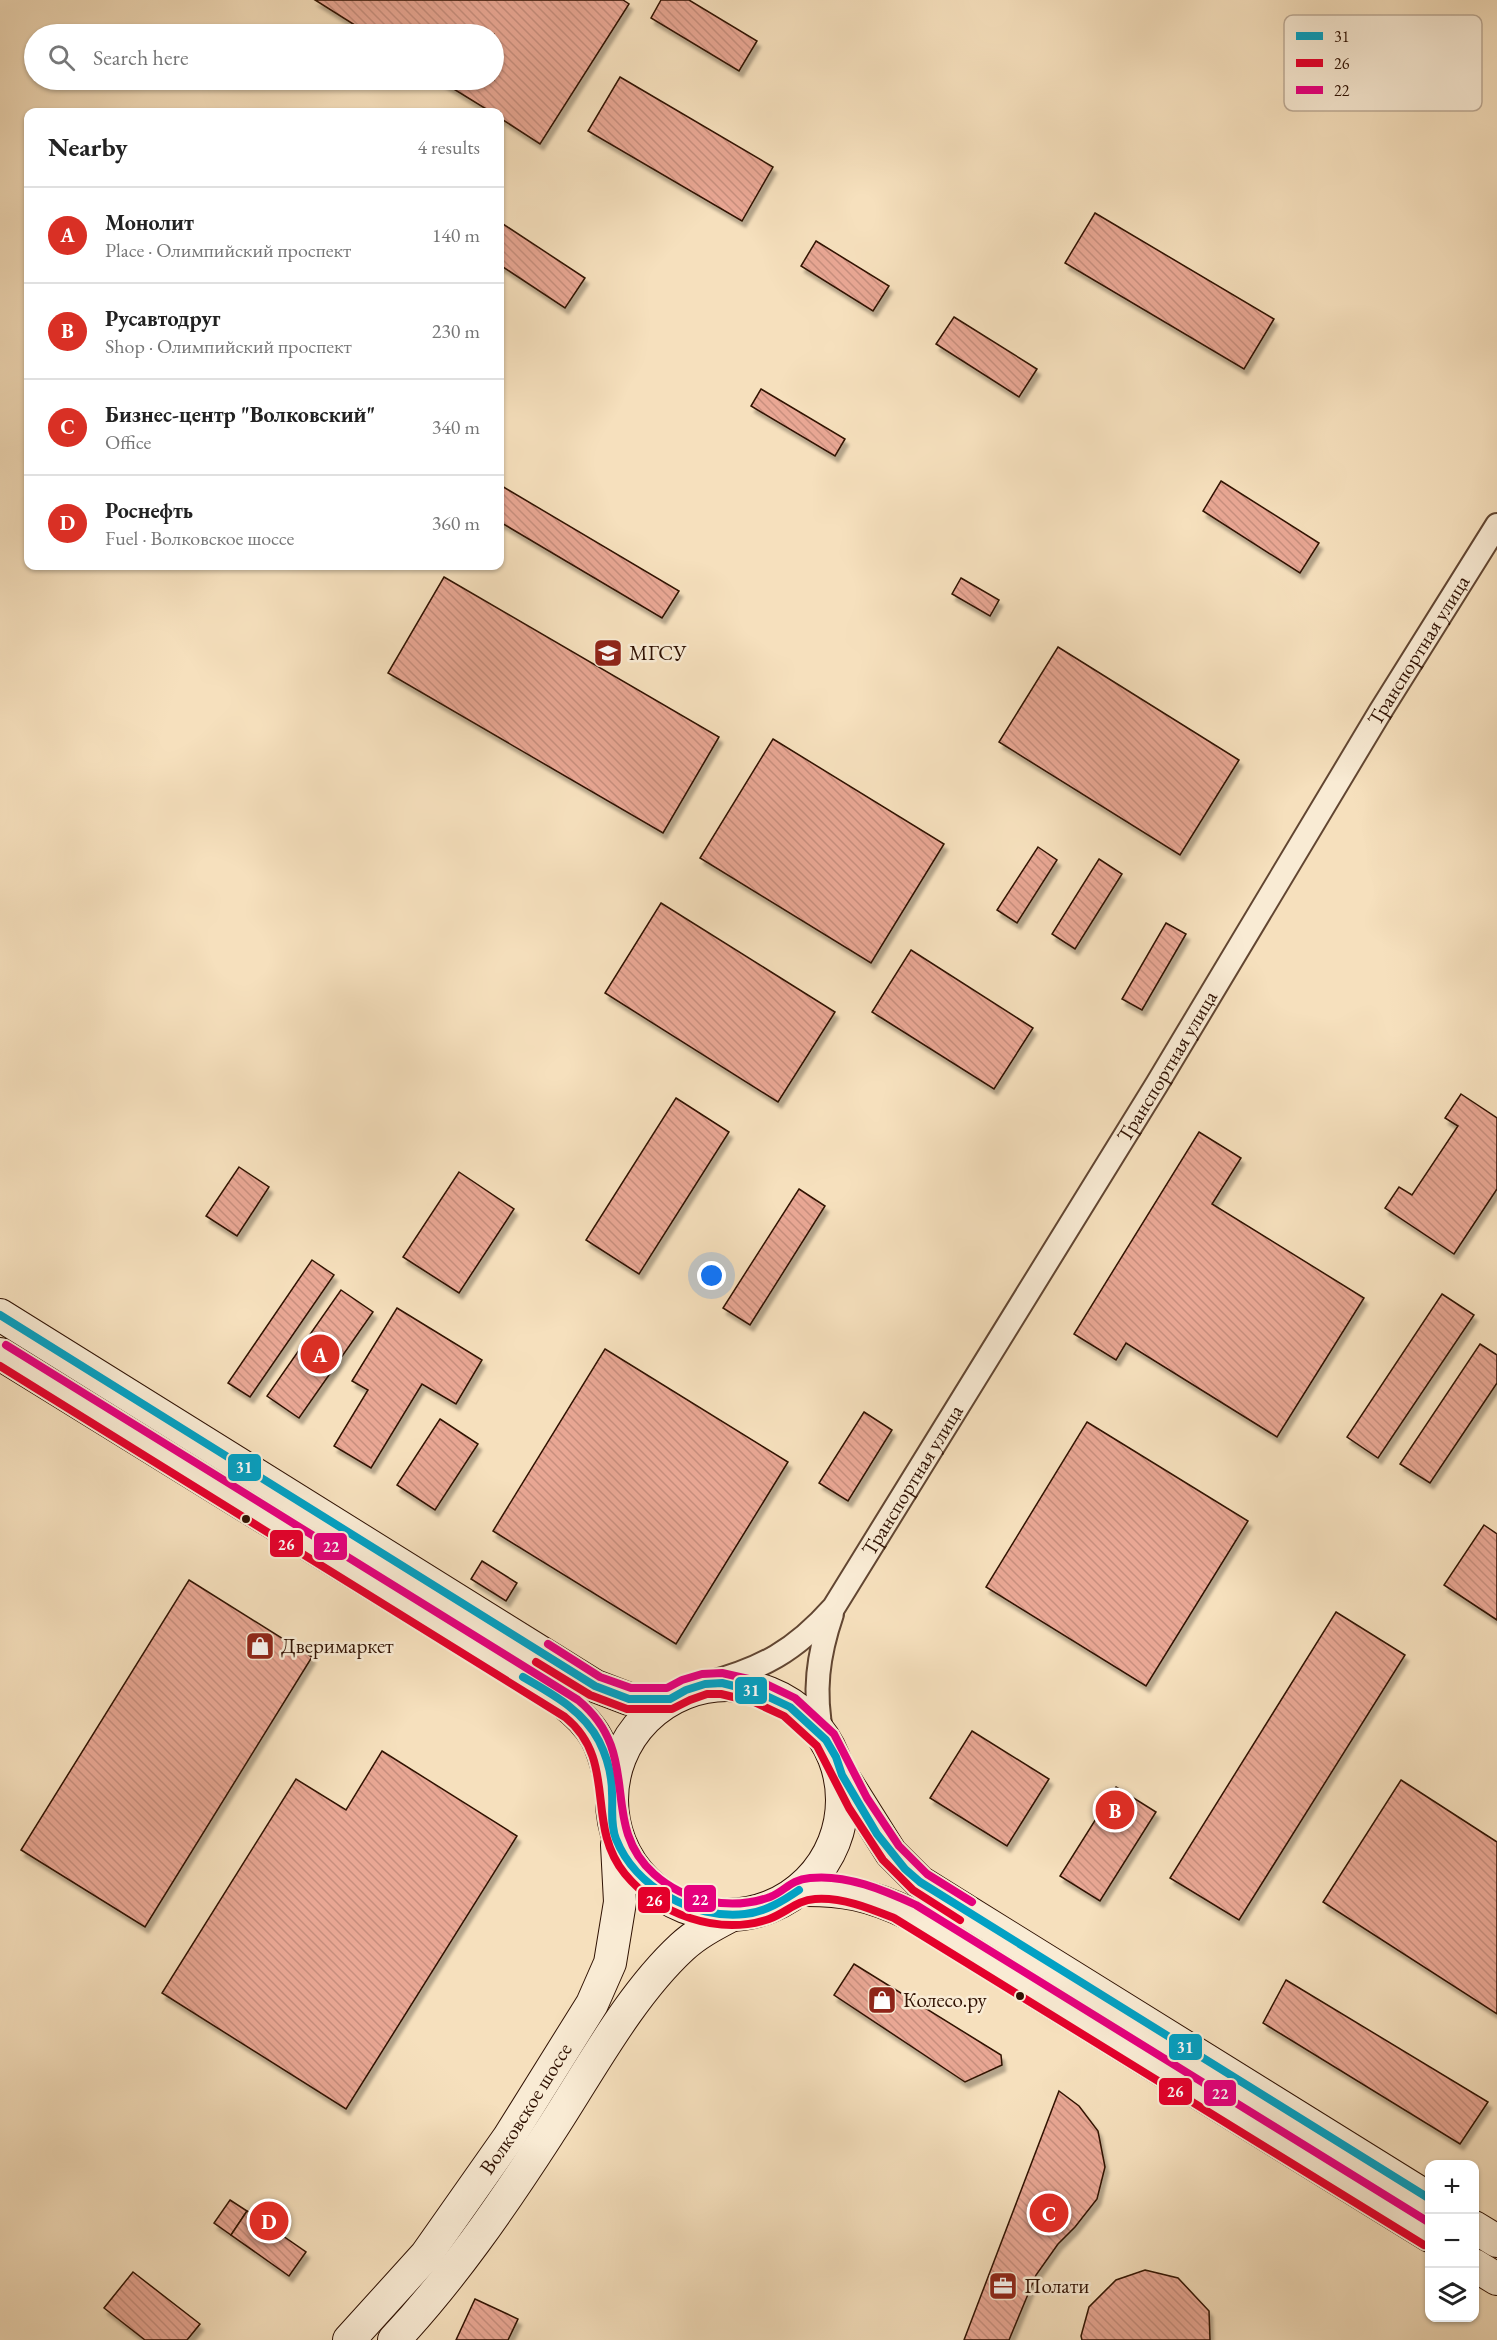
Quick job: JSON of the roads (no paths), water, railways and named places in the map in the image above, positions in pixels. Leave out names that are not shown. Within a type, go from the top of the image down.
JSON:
[{"type":"main road","points":[[0,1315],[595,1686],[629,1699],[670,1699]]},
{"type":"main road","points":[[0,1354],[562,1701],[580,1715],[599,1741],[612,1788]]},
{"type":"main road","points":[[612,1788],[621,1756],[631,1739],[653,1714],[670,1699],[686,1690],[705,1684],[722,1683],[740,1686],[773,1698],[804,1718],[822,1735],[836,1757],[842,1775],[891,1853],[920,1882],[1425,2196]]},
{"type":"main road","points":[[616,1838],[627,1860],[638,1874],[661,1892],[686,1905],[703,1911],[732,1915],[764,1910],[780,1903],[799,1890],[825,1858],[836,1840],[844,1803],[842,1775]]},
{"type":"main road","name":"Волковское шоссе","points":[[349,2340],[426,2256],[509,2137],[592,2004],[610,1963],[620,1902],[620,1875],[613,1823],[612,1788]]},
{"type":"main road","points":[[799,1890],[829,1889],[850,1892],[872,1898],[910,1914],[1425,2233]]},
{"type":"main road","name":"Волковское шоссе","points":[[394,2340],[444,2281],[505,2199],[642,1990],[684,1945],[732,1915]]},
{"type":"main road","points":[[1479,2230],[1497,2241]]},
{"type":"main road","points":[[1479,2268],[1497,2279]]},
{"type":"street","name":"Транспортная улица","points":[[705,1684],[745,1673],[774,1659],[799,1642],[834,1607],[1157,1084],[1380,712],[1497,525]]},
{"type":"street","name":"Транспортная улица","points":[[822,1735],[816,1701],[816,1680],[819,1656],[834,1607]]},
{"type":"place","name":"МГСУ","points":[[608,653]]},
{"type":"place","name":"Монолит","points":[[320,1354]]},
{"type":"place","name":"Дверимаркет","points":[[260,1646]]},
{"type":"place","name":"Русавтодруг","points":[[1115,1810]]},
{"type":"place","name":"Колесо.ру","points":[[882,2000]]},
{"type":"place","name":"Бизнес-центр \"Волковский\"","points":[[1049,2213]]},
{"type":"place","name":"Роснефть","points":[[269,2221]]},
{"type":"place","name":"Полати","points":[[1003,2286]]}]
